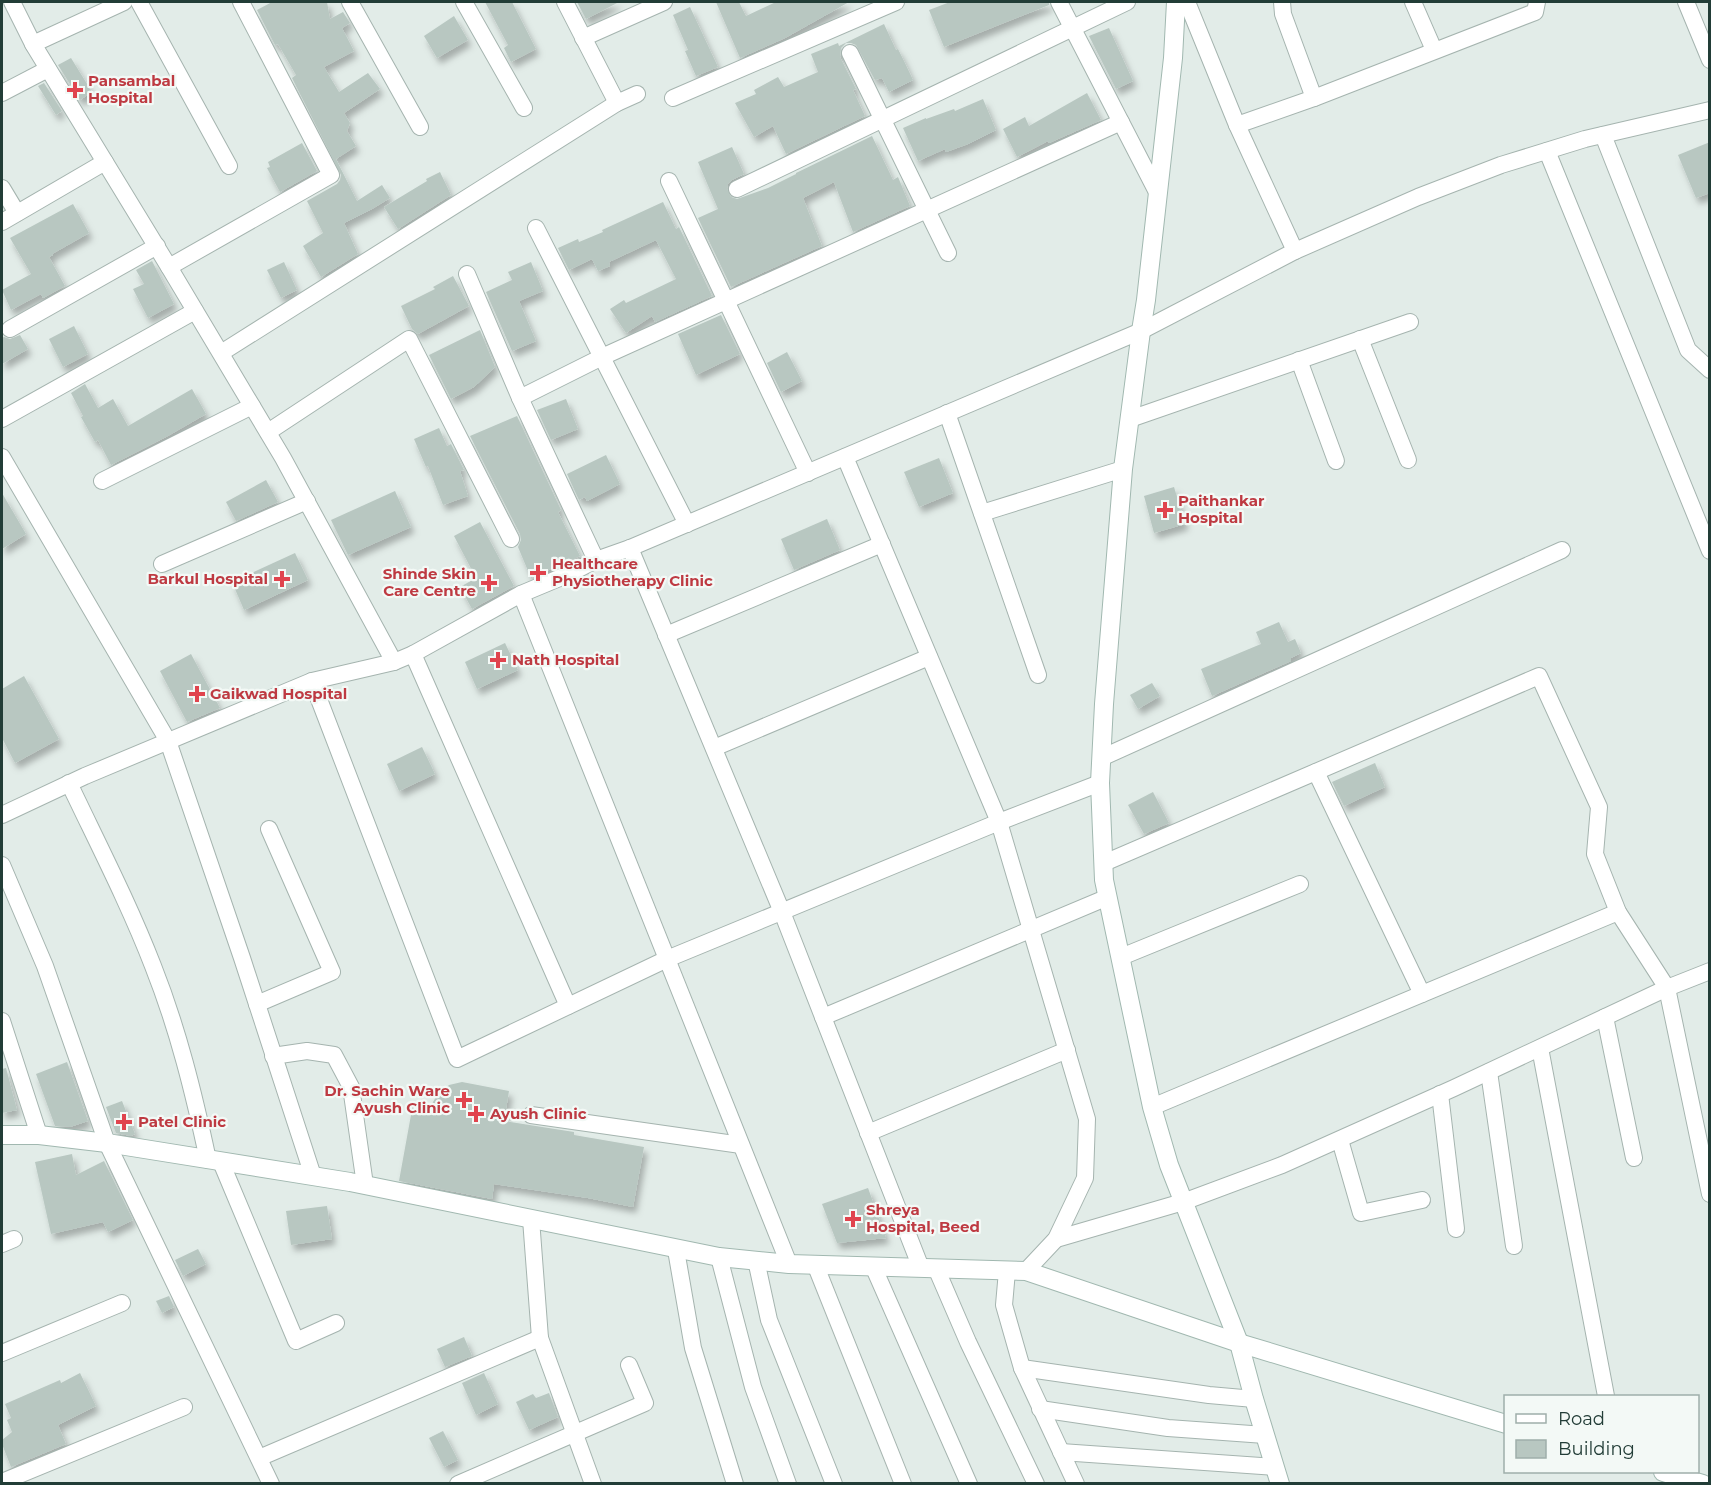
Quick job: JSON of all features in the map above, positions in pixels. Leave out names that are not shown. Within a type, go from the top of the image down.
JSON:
[{"type":"main road","points":[[1176,2],[1173,58],[1146,300],[1123,469],[1101,758],[1104,880],[1152,1107],[1169,1165],[1239,1343],[1278,1475]]},
{"type":"main road","points":[[2,1136],[39,1135],[107,1143],[313,1176],[719,1257],[789,1264],[1026,1271],[1239,1343],[1504,1423]]},
{"type":"main road","points":[[1667,1473],[1703,1484]]},
{"type":"street","points":[[12,2],[33,44],[157,246],[307,501],[394,662]]},
{"type":"street","points":[[33,44],[124,2]]},
{"type":"street","points":[[139,2],[229,166]]},
{"type":"street","points":[[169,267],[331,175],[241,2]]},
{"type":"street","points":[[350,2],[420,126]]},
{"type":"street","points":[[464,2],[524,108]]},
{"type":"street","points":[[565,2],[617,103]]},
{"type":"street","points":[[583,38],[664,2]]},
{"type":"street","points":[[673,98],[896,2]]},
{"type":"street","points":[[1059,2],[1157,192]]},
{"type":"street","points":[[737,189],[1127,2]]},
{"type":"street","points":[[1187,2],[1237,125],[1295,251]]},
{"type":"street","points":[[1282,2],[1283,14],[1314,98]]},
{"type":"street","points":[[1413,2],[1434,50]]},
{"type":"street","points":[[1237,125],[1314,98],[1534,12],[1537,2]]},
{"type":"street","points":[[1686,2],[1710,60]]},
{"type":"street","points":[[850,53],[948,253]]},
{"type":"street","points":[[2,93],[48,69]]},
{"type":"street","points":[[221,353],[617,103],[637,94]]},
{"type":"street","points":[[2,816],[69,783],[312,681],[394,662],[413,654],[521,594],[596,560],[630,548],[1141,331],[1295,251],[1418,196],[1501,165],[1547,151],[1603,135],[1710,110]]},
{"type":"street","points":[[520,398],[602,357],[1121,122]]},
{"type":"street","points":[[1603,135],[1688,350],[1710,370]]},
{"type":"street","points":[[1547,151],[1710,551]]},
{"type":"street","points":[[2,222],[105,162]]},
{"type":"street","points":[[669,181],[808,472]]},
{"type":"street","points":[[2,188],[17,213]]},
{"type":"street","points":[[536,228],[687,524]]},
{"type":"street","points":[[10,329],[157,246]]},
{"type":"street","points":[[467,274],[520,398],[596,560]]},
{"type":"street","points":[[2,419],[195,311]]},
{"type":"street","points":[[1130,419],[1410,322]]},
{"type":"street","points":[[267,432],[409,339],[511,539]]},
{"type":"street","points":[[1360,339],[1408,460]]},
{"type":"street","points":[[1299,360],[1336,461]]},
{"type":"street","points":[[102,481],[252,406]]},
{"type":"street","points":[[947,413],[1038,675]]},
{"type":"street","points":[[845,456],[999,822],[1087,1119],[1085,1178],[1056,1239],[1026,1271]]},
{"type":"street","points":[[2,457],[168,741],[313,1176]]},
{"type":"street","points":[[982,513],[1123,469]]},
{"type":"street","points":[[162,564],[307,501]]},
{"type":"street","points":[[666,635],[882,544]]},
{"type":"street","points":[[630,548],[782,912],[868,1133],[929,1268],[968,1342],[1036,1484]]},
{"type":"street","points":[[1101,758],[1562,550]]},
{"type":"street","points":[[521,594],[789,1264]]},
{"type":"street","points":[[413,654],[568,1006]]},
{"type":"street","points":[[714,748],[929,657]]},
{"type":"street","points":[[1104,863],[1539,676],[1599,807],[1594,854],[1618,912],[1667,988],[1710,1194]]},
{"type":"street","points":[[312,681],[457,1059],[667,959],[999,822],[1100,783]]},
{"type":"street","points":[[1316,772],[1422,994]]},
{"type":"street","points":[[69,783],[154,967],[176,1030],[215,1161],[296,1341],[336,1323]]},
{"type":"street","points":[[257,1004],[333,972],[269,829]]},
{"type":"street","points":[[2,865],[45,966],[107,1143],[271,1484]]},
{"type":"street","points":[[1121,957],[1300,884]]},
{"type":"street","points":[[823,1017],[1108,897]]},
{"type":"street","points":[[1152,1107],[1618,912]]},
{"type":"street","points":[[1056,1239],[1183,1202],[1282,1165],[1489,1072],[1667,988],[1710,971]]},
{"type":"street","points":[[1605,1017],[1634,1158]]},
{"type":"street","points":[[2,1021],[39,1135]]},
{"type":"street","points":[[1540,1048],[1606,1395]]},
{"type":"street","points":[[868,1133],[1067,1050]]},
{"type":"street","points":[[273,1056],[307,1051],[334,1055],[351,1087],[365,1185]]},
{"type":"street","points":[[1489,1072],[1514,1246]]},
{"type":"street","points":[[1440,1094],[1456,1229]]},
{"type":"street","points":[[531,1115],[741,1145]]},
{"type":"street","points":[[1340,1140],[1361,1213],[1422,1200]]},
{"type":"street","points":[[531,1219],[540,1338],[593,1484]]},
{"type":"street","points":[[676,1250],[693,1348],[735,1484]]},
{"type":"street","points":[[719,1257],[753,1387],[788,1484]]},
{"type":"street","points":[[756,1260],[769,1320],[834,1484]]},
{"type":"street","points":[[815,1264],[903,1484]]},
{"type":"street","points":[[873,1266],[969,1484]]},
{"type":"street","points":[[1007,1271],[1004,1305],[1022,1368],[1076,1483],[1085,1484]]},
{"type":"street","points":[[2,1353],[122,1303]]},
{"type":"street","points":[[259,1458],[540,1338]]},
{"type":"street","points":[[458,1484],[645,1403],[629,1365]]},
{"type":"street","points":[[1022,1368],[1209,1395],[1254,1399]]},
{"type":"street","points":[[2,1482],[184,1407]]},
{"type":"street","points":[[1040,1409],[1168,1428],[1265,1435]]},
{"type":"street","points":[[1061,1452],[1278,1475]]},
{"type":"building","points":[[272,2],[327,2],[330,19],[343,12],[350,23],[342,28],[354,51],[324,67],[339,92],[368,73],[380,89],[344,113],[350,123],[347,131],[356,146],[336,159],[357,201],[382,185],[390,198],[344,223],[358,254],[321,277],[303,246],[323,233],[307,201],[337,184],[341,175],[292,78],[296,75],[278,44],[275,45],[257,10]]},
{"type":"building","points":[[485,2],[512,2],[536,49],[511,62],[504,48],[508,45]]},
{"type":"building","points":[[577,2],[619,2],[586,19]]},
{"type":"building","points":[[716,2],[739,2],[746,16],[776,2],[849,2],[785,38],[740,58]]},
{"type":"building","points":[[950,2],[1049,2],[1049,5],[944,47],[929,10]]},
{"type":"building","points":[[690,7],[718,67],[696,76],[673,15]]},
{"type":"building","points":[[454,16],[468,40],[437,58],[424,36]]},
{"type":"building","points":[[884,24],[913,80],[889,92],[882,78],[875,80],[856,45],[846,43],[841,48],[840,57],[856,89],[853,90],[865,116],[786,154],[773,126],[754,137],[735,103],[756,94],[754,90],[778,77],[784,87],[818,72],[811,54],[838,43],[839,46]]},
{"type":"building","points":[[1109,28],[1133,81],[1116,89],[1089,36]]},
{"type":"building","points":[[71,58],[92,92],[80,100],[58,65]]},
{"type":"building","points":[[44,83],[62,111],[56,115],[38,86]]},
{"type":"building","points":[[1087,93],[1101,120],[1049,143],[1048,141],[1017,157],[1003,129],[1025,117],[1029,126]]},
{"type":"building","points":[[983,99],[996,130],[968,144],[946,152],[945,149],[918,161],[903,128]]},
{"type":"building","points":[[872,136],[893,180],[898,177],[910,206],[853,232],[834,182],[803,198],[822,246],[731,287],[698,218],[718,209],[698,162],[732,147],[744,174],[728,184],[727,189],[731,197],[737,199],[768,188]]},
{"type":"building","points":[[1710,142],[1710,193],[1696,198],[1678,155]]},
{"type":"building","points":[[302,143],[317,171],[280,192],[267,168],[270,167],[268,162]]},
{"type":"building","points":[[440,172],[451,195],[398,229],[384,207]]},
{"type":"building","points":[[663,202],[676,229],[679,227],[712,296],[655,322],[652,316],[626,333],[610,309],[624,300],[626,303],[676,279],[656,240],[609,262],[610,266],[598,271],[592,259],[569,270],[558,248],[603,232],[602,230]]},
{"type":"building","points":[[73,204],[89,233],[49,257],[65,286],[43,298],[41,294],[11,310],[2,290],[31,274],[10,238]]},
{"type":"building","points":[[152,261],[174,304],[148,318],[133,289],[144,284],[136,270]]},
{"type":"building","points":[[284,262],[297,290],[281,298],[267,270]]},
{"type":"building","points":[[531,262],[543,291],[519,301],[536,341],[512,351],[486,292],[512,280],[508,272]]},
{"type":"building","points":[[453,276],[469,306],[418,334],[412,329],[401,306],[435,289],[433,287]]},
{"type":"building","points":[[721,315],[740,354],[696,375],[678,334]]},
{"type":"building","points":[[74,326],[88,354],[63,367],[49,339]]},
{"type":"building","points":[[480,330],[495,367],[474,387],[451,399],[429,355]]},
{"type":"building","points":[[20,335],[28,349],[2,364],[2,338],[10,339]]},
{"type":"building","points":[[787,352],[802,381],[781,392],[767,363]]},
{"type":"building","points":[[85,384],[98,408],[113,399],[128,426],[192,389],[206,414],[111,465],[98,440],[95,442],[81,417],[83,416],[71,393]]},
{"type":"building","points":[[566,399],[578,429],[551,440],[537,410]]},
{"type":"building","points":[[517,416],[561,510],[558,512],[580,556],[531,578],[518,547],[521,540],[520,534],[470,436]]},
{"type":"building","points":[[439,428],[447,446],[451,444],[464,470],[460,471],[468,496],[443,505],[428,466],[426,467],[414,439]]},
{"type":"building","points":[[606,455],[620,484],[587,501],[585,497],[579,500],[567,474]]},
{"type":"building","points":[[939,458],[953,493],[919,507],[904,472]]},
{"type":"building","points":[[266,480],[278,502],[236,521],[226,502]]},
{"type":"building","points":[[1174,487],[1185,524],[1154,533],[1144,496]]},
{"type":"building","points":[[395,491],[411,527],[348,555],[331,520]]},
{"type":"building","points":[[2,493],[26,534],[2,549]]},
{"type":"building","points":[[827,519],[840,550],[794,570],[781,539]]},
{"type":"building","points":[[480,522],[514,586],[472,609],[460,587],[476,578],[454,536]]},
{"type":"building","points":[[295,553],[308,580],[244,610],[232,582]]},
{"type":"building","points":[[1279,622],[1288,642],[1295,639],[1301,653],[1291,658],[1291,661],[1212,696],[1201,669],[1261,644],[1256,632]]},
{"type":"building","points":[[505,643],[518,670],[477,689],[465,662]]},
{"type":"building","points":[[191,654],[220,708],[187,722],[160,671]]},
{"type":"building","points":[[24,676],[59,739],[15,763],[2,738],[2,689]]},
{"type":"building","points":[[1152,683],[1160,696],[1138,709],[1130,695]]},
{"type":"building","points":[[422,747],[435,774],[399,791],[387,764]]},
{"type":"building","points":[[1375,763],[1385,787],[1344,806],[1332,782]]},
{"type":"building","points":[[1153,792],[1169,823],[1144,834],[1128,805]]},
{"type":"building","points":[[67,1062],[88,1121],[70,1127],[55,1126],[36,1074]]},
{"type":"building","points":[[6,1068],[17,1110],[2,1113],[2,1069]]},
{"type":"building","points":[[462,1082],[509,1091],[504,1121],[574,1132],[574,1135],[644,1147],[633,1207],[494,1184],[492,1199],[399,1181],[413,1104],[430,1107],[436,1097],[449,1085]]},
{"type":"building","points":[[122,1101],[135,1134],[131,1136],[116,1133],[106,1107]]},
{"type":"building","points":[[72,1154],[76,1175],[104,1161],[133,1220],[108,1232],[103,1222],[51,1234],[35,1162]]},
{"type":"building","points":[[868,1188],[886,1238],[837,1243],[822,1204]]},
{"type":"building","points":[[327,1206],[332,1239],[291,1245],[286,1211]]},
{"type":"building","points":[[198,1249],[206,1264],[183,1276],[175,1260]]},
{"type":"building","points":[[169,1296],[174,1307],[162,1313],[156,1301]]},
{"type":"building","points":[[464,1337],[472,1356],[445,1367],[437,1349]]},
{"type":"building","points":[[80,1373],[96,1406],[58,1425],[66,1444],[11,1467],[2,1444],[2,1440],[12,1432],[7,1420],[11,1418],[5,1404],[60,1380],[61,1383]]},
{"type":"building","points":[[484,1373],[498,1404],[476,1415],[462,1383]]},
{"type":"building","points":[[549,1393],[558,1417],[529,1430],[516,1402],[533,1394],[536,1398]]},
{"type":"building","points":[[443,1431],[458,1460],[444,1467],[429,1438]]},
{"type":"place","name":"Pansambal Hospital","points":[[75,90]]},
{"type":"place","name":"Paithankar Hospital","points":[[1165,510]]},
{"type":"place","name":"Healthcare Physiotherapy Clinic","points":[[538,573]]},
{"type":"place","name":"Barkul Hospital","points":[[282,579]]},
{"type":"place","name":"Shinde Skin Care Centre","points":[[489,583]]},
{"type":"place","name":"Nath Hospital","points":[[498,660]]},
{"type":"place","name":"Gaikwad Hospital","points":[[197,694]]},
{"type":"place","name":"Dr. Sachin Ware Ayush Clinic","points":[[464,1100]]},
{"type":"place","name":"Ayush Clinic","points":[[476,1114]]},
{"type":"place","name":"Patel Clinic","points":[[124,1122]]},
{"type":"place","name":"Shreya Hospital, Beed","points":[[853,1219]]}]
